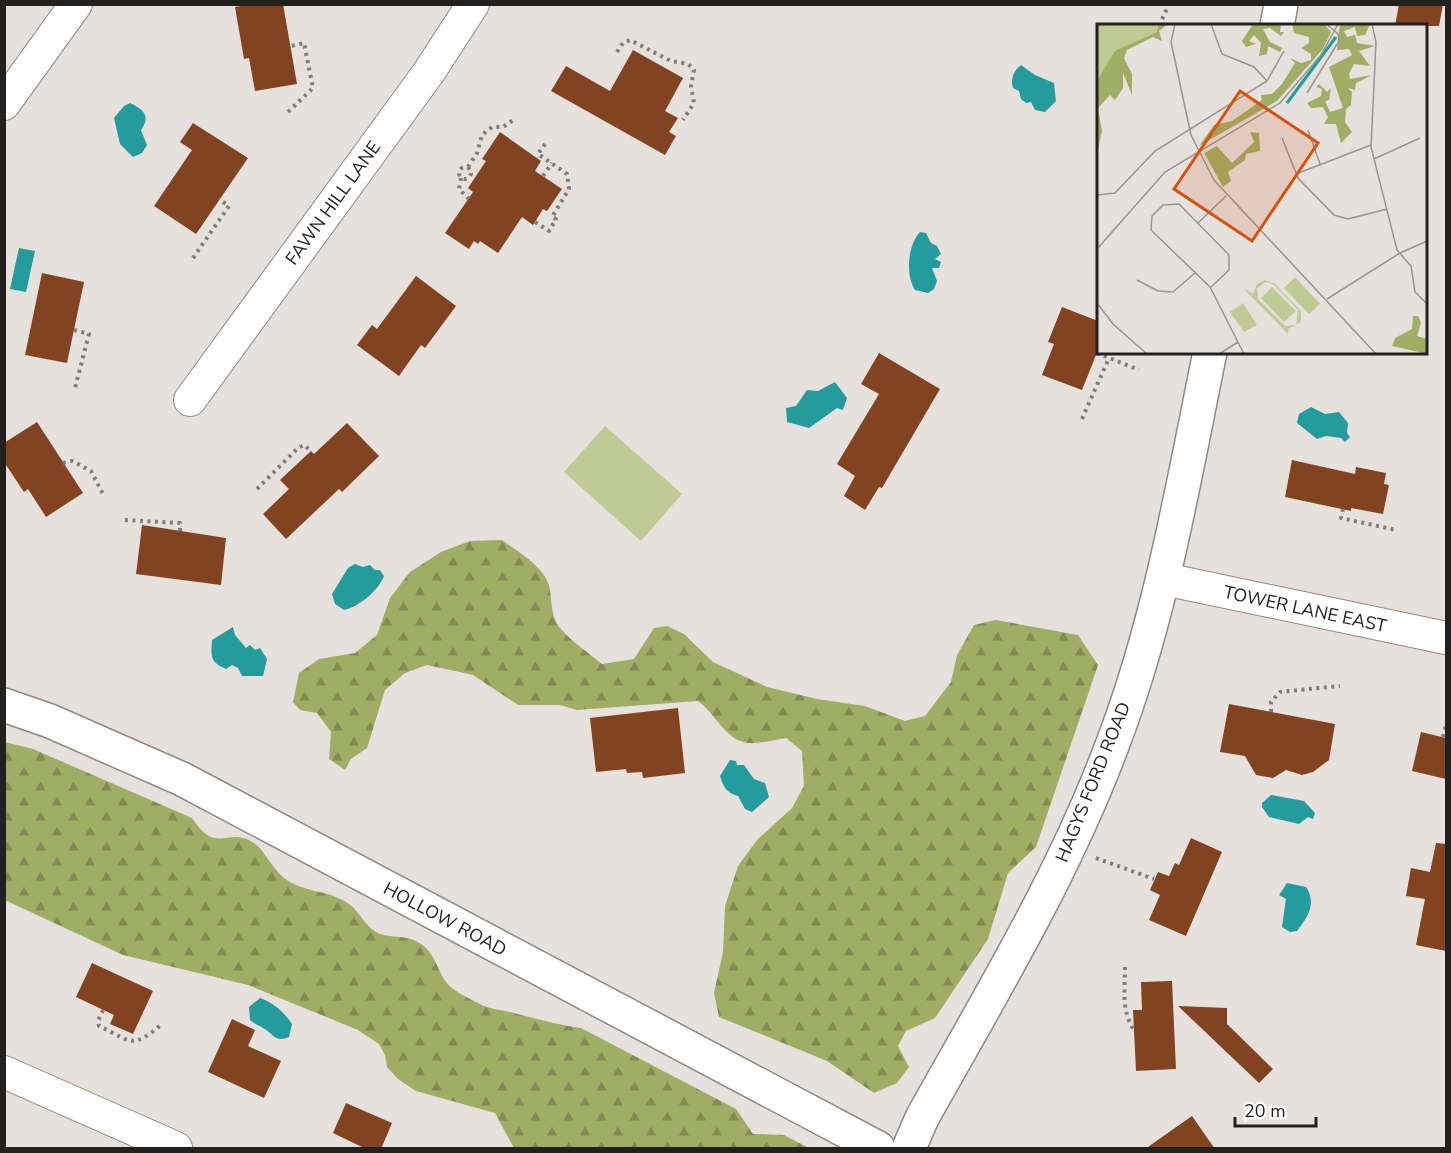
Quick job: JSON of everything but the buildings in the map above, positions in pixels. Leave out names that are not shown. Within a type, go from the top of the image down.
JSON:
[{"type":"main road","points":[[1277,24],[1281,4]]},
{"type":"main road","name":"HAGYS FORD ROAD","points":[[909,1149],[922,1118],[1015,951],[1068,848],[1113,743],[1164,579],[1210,354]]},
{"type":"main road","name":"HOLLOW ROAD","points":[[4,705],[69,729],[182,779],[878,1149]]},
{"type":"street","points":[[4,104],[76,4]]},
{"type":"street","name":"FAWN HILL LANE","points":[[190,400],[429,72],[462,8]]},
{"type":"street","name":"TOWER LANE EAST","points":[[1164,579],[1446,638]]},
{"type":"street","points":[[4,1072],[176,1149]]},
{"type":"path","points":[[1160,24],[1169,4]]},
{"type":"path","points":[[617,52],[623,44],[630,40],[671,61],[688,64],[694,70],[691,86],[693,103],[683,120]]},
{"type":"path","points":[[288,112],[313,88],[304,44],[291,46]]},
{"type":"path","points":[[469,199],[459,189],[461,178],[459,169],[468,167],[477,153],[482,135],[492,127],[503,127],[516,118]]},
{"type":"path","points":[[534,222],[549,231],[556,219],[552,217],[569,189],[567,174],[538,154],[547,141]]},
{"type":"path","points":[[543,176],[552,164]]},
{"type":"path","points":[[461,178],[470,176],[468,167]]},
{"type":"path","points":[[193,258],[229,206],[219,199]]},
{"type":"path","points":[[74,330],[89,334],[75,388]]},
{"type":"path","points":[[1099,354],[1139,370]]},
{"type":"path","points":[[1082,419],[1109,358]]},
{"type":"path","points":[[257,489],[298,448],[304,445],[311,451]]},
{"type":"path","points":[[63,463],[72,461],[91,471],[104,496]]},
{"type":"path","points":[[1343,509],[1341,518],[1396,531]]},
{"type":"path","points":[[125,520],[180,524],[180,532]]},
{"type":"path","points":[[1271,712],[1271,702],[1280,692],[1340,686]]},
{"type":"path","points":[[1443,737],[1446,725]]},
{"type":"path","points":[[1068,848],[1154,879]]},
{"type":"path","points":[[1125,967],[1124,1007],[1128,1021],[1134,1030]]},
{"type":"path","points":[[103,1010],[98,1021],[99,1026],[134,1043],[141,1041],[162,1024]]},
{"type":"green space","points":[[605,426],[682,494],[641,541],[564,472]]},
{"type":"green space","points":[[502,540],[538,568],[548,582],[558,626],[602,664],[634,659],[654,628],[667,626],[684,634],[713,662],[767,687],[817,699],[865,706],[905,721],[925,716],[951,682],[957,655],[974,625],[996,620],[1078,635],[1098,665],[1036,847],[1008,873],[988,939],[935,1018],[906,1031],[898,1046],[909,1067],[897,1083],[874,1093],[827,1061],[719,1017],[714,993],[723,952],[725,906],[738,866],[757,840],[792,808],[804,786],[802,751],[786,738],[757,743],[740,741],[727,732],[698,701],[577,710],[560,705],[518,705],[473,675],[427,665],[405,673],[385,690],[367,748],[351,759],[345,770],[329,759],[331,732],[317,713],[300,710],[293,702],[299,673],[319,659],[355,653],[377,635],[390,598],[410,572],[441,552],[470,541]]},
{"type":"green space","points":[[5,742],[33,749],[192,818],[209,836],[245,838],[261,850],[287,880],[342,899],[378,933],[410,939],[421,944],[433,957],[446,982],[463,996],[487,1007],[581,1028],[736,1109],[753,1134],[784,1135],[809,1148],[514,1148],[495,1113],[416,1091],[398,1079],[387,1067],[385,1055],[379,1044],[358,1030],[248,985],[123,955],[4,900]]},
{"type":"water","points":[[1021,65],[1035,75],[1054,83],[1056,101],[1045,112],[1035,110],[1031,102],[1026,103],[1021,99],[1019,91],[1013,88],[1013,75]]},
{"type":"water","points":[[130,103],[139,108],[146,117],[141,130],[147,145],[142,153],[133,157],[120,144],[114,118],[124,106]]},
{"type":"water","points":[[920,232],[926,233],[941,254],[935,259],[941,262],[939,268],[932,268],[937,281],[934,289],[928,293],[915,290],[910,276],[909,260],[913,244]]},
{"type":"water","points":[[19,248],[35,251],[26,292],[10,289]]},
{"type":"water","points":[[835,382],[847,398],[843,410],[837,408],[809,428],[787,422],[786,408],[796,406],[807,390],[818,391]]},
{"type":"water","points":[[1311,407],[1325,414],[1339,412],[1348,423],[1347,433],[1350,437],[1345,442],[1341,438],[1326,436],[1317,439],[1297,423],[1299,414]]},
{"type":"water","points":[[355,564],[363,567],[370,565],[375,570],[380,570],[384,576],[378,587],[368,597],[344,610],[335,604],[332,594],[348,568]]},
{"type":"water","points":[[233,627],[235,635],[246,648],[250,645],[255,650],[260,648],[267,659],[263,676],[242,676],[238,668],[232,665],[226,669],[214,661],[212,640]]},
{"type":"water","points":[[730,760],[736,761],[737,765],[744,765],[754,779],[765,783],[769,797],[752,812],[745,809],[738,796],[728,791],[723,784],[720,776]]},
{"type":"water","points":[[1271,795],[1304,801],[1315,813],[1313,819],[1308,817],[1299,824],[1269,817],[1262,803]]},
{"type":"water","points":[[1287,883],[1306,887],[1311,899],[1310,910],[1305,920],[1297,931],[1290,932],[1282,927],[1286,899],[1279,895]]},
{"type":"water","points":[[260,998],[274,1005],[292,1024],[289,1037],[281,1039],[275,1037],[250,1020],[249,1007]]}]
